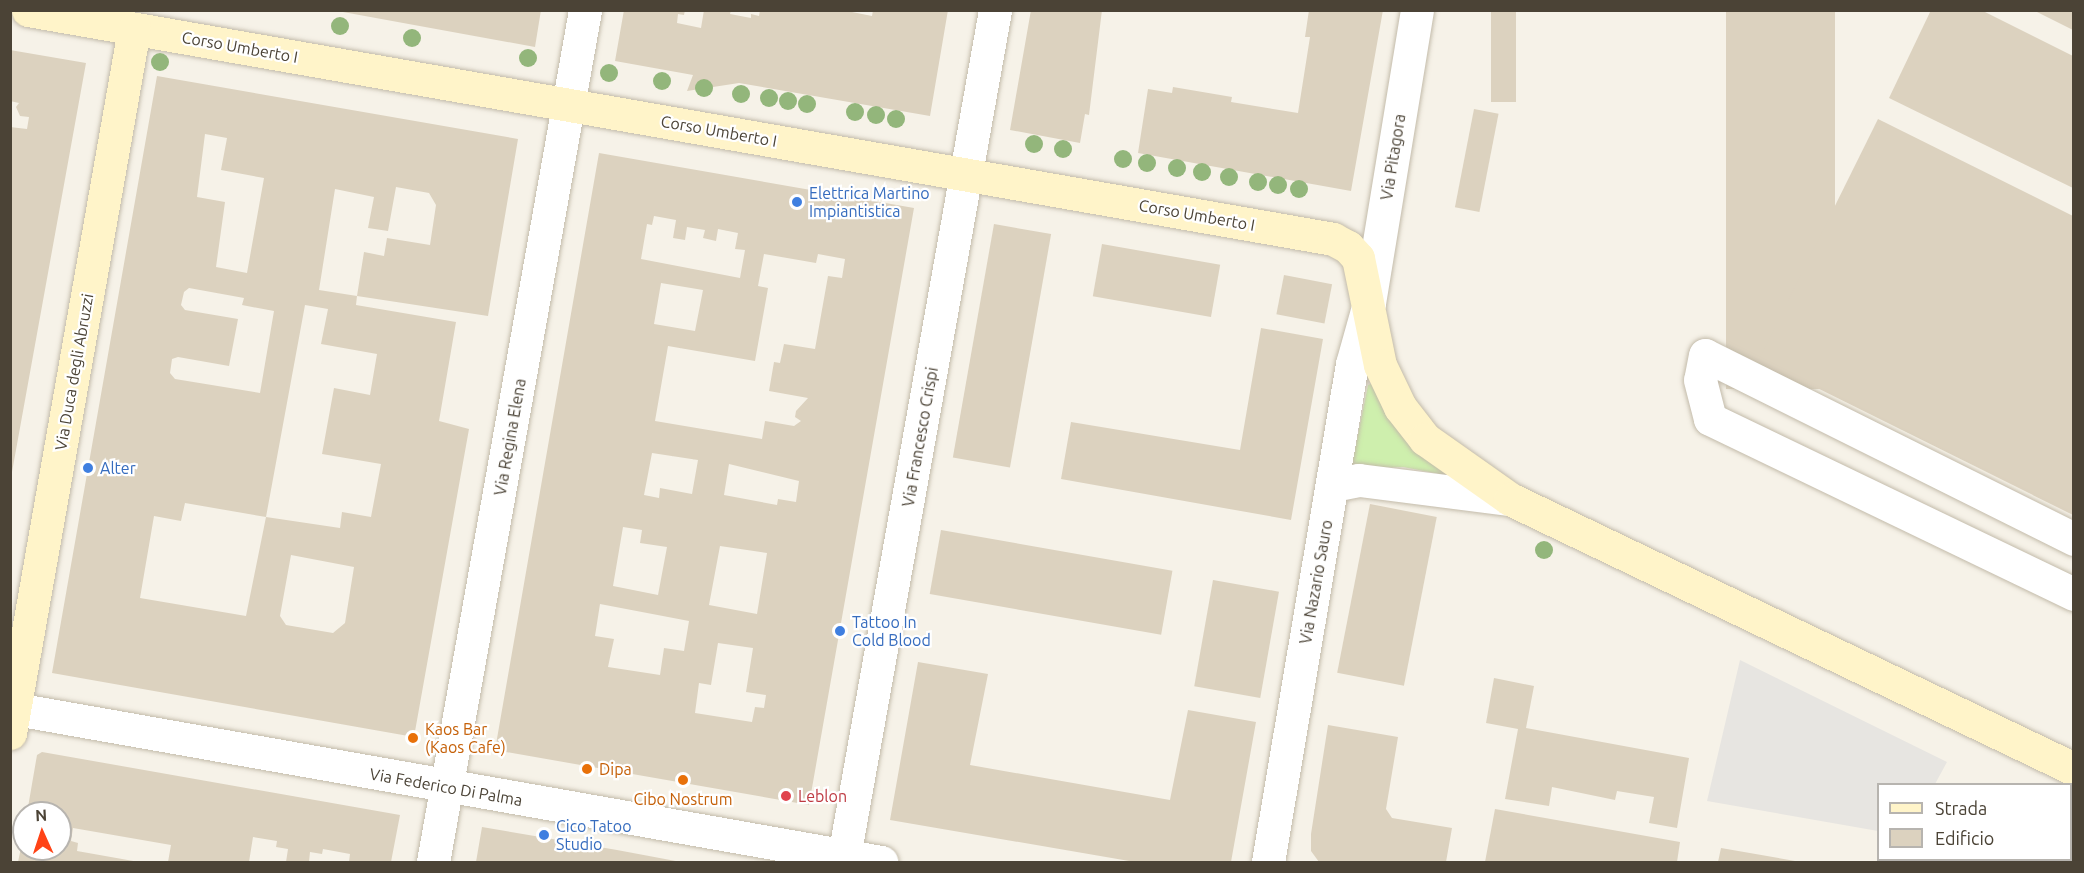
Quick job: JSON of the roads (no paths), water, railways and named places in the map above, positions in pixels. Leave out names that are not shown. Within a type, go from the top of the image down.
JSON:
[{"type":"main road","name":"Corso Umberto I","points":[[28,10],[136,20],[569,105],[1333,239],[1348,247],[1358,258],[1380,365],[1400,407],[1425,439],[1510,499],[2073,769]]},
{"type":"main road","name":"Via Duca degli Abruzzi","points":[[12,717],[136,20]]},
{"type":"street","name":"Via Regina Elena","points":[[433,862],[585,10]]},
{"type":"street","name":"Via Francesco Crispi","points":[[844,859],[995,10]]},
{"type":"street","name":"Via Pitagora","points":[[1369,303],[1417,10]]},
{"type":"street","name":"Via Nazario Sauro","points":[[1268,862],[1352,364],[1369,303]]},
{"type":"street","points":[[2073,539],[1705,355],[1700,380],[1710,419],[2073,594]]},
{"type":"street","points":[[1332,485],[1370,481],[1510,499]]},
{"type":"street","name":"Via Federico Di Palma","points":[[12,717],[446,787],[844,859],[881,862]]},
{"type":"place","name":"Elettrica Martino Impiantistica","points":[[797,202]]},
{"type":"place","name":"Alter","points":[[88,468]]},
{"type":"place","name":"Tattoo In Cold Blood","points":[[840,631]]},
{"type":"place","name":"Kaos Bar (Kaos Cafe)","points":[[413,738]]},
{"type":"place","name":"Dipa","points":[[587,769]]},
{"type":"place","name":"Cibo Nostrum","points":[[683,780]]},
{"type":"place","name":"Leblon","points":[[786,796]]},
{"type":"place","name":"Cico Tatoo Studio","points":[[544,835]]}]
